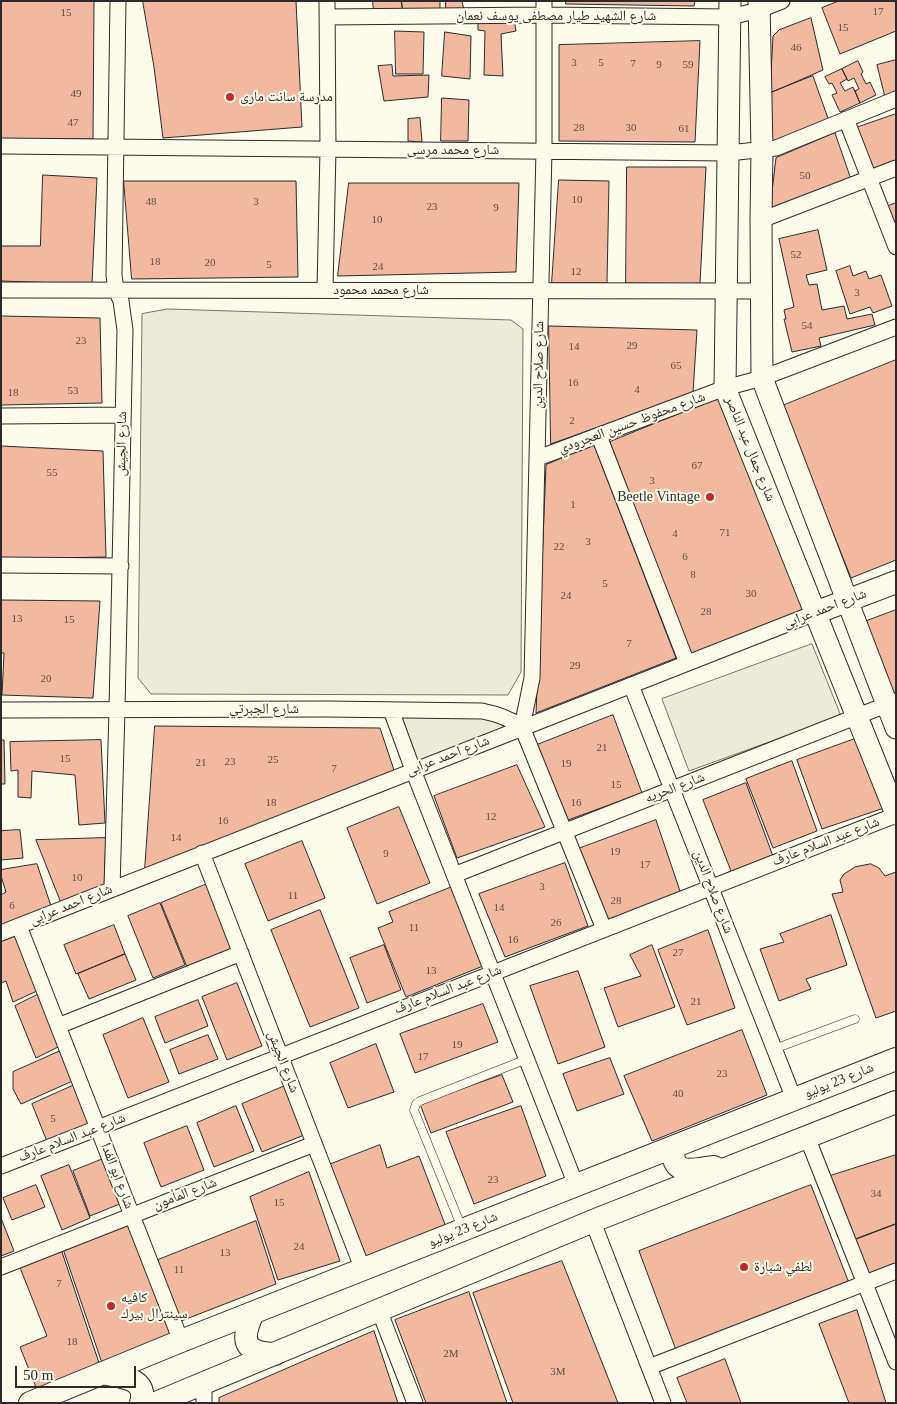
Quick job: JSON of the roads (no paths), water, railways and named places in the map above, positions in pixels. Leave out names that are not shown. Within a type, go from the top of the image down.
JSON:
[{"type":"main road","points":[[759,6],[762,150],[760,220],[762,378],[847,601],[891,703],[896,728]]},
{"type":"main road","name":"شارع جمال عبد الناصر","points":[[730,9],[728,291],[725,388],[896,814]]},
{"type":"main road","name":"شارع احمد عرابى","points":[[815,613],[896,582]]},
{"type":"main road","name":"شارع 23 يوليو","points":[[30,1403],[182,1341],[896,1059]]},
{"type":"main road","points":[[156,1403],[204,1393],[275,1354],[379,1310],[593,1222],[896,1102]]},
{"type":"main road","points":[[677,1146],[673,1154],[674,1159],[683,1169],[734,1166]]},
{"type":"main road","points":[[253,1313],[246,1327],[246,1341],[250,1348],[256,1352],[275,1354]]},
{"type":"main road","points":[[102,1373],[133,1380],[142,1390],[141,1403]]},
{"type":"street","name":"شارع الجيش","points":[[112,889],[118,709],[125,330],[121,301],[116,290],[114,275],[118,1]]},
{"type":"street","points":[[326,290],[328,148],[327,1]]},
{"type":"street","name":"شارع الشهيد طيار مصطفى يوسف نعمان","points":[[327,17],[544,8],[730,9],[782,1]]},
{"type":"street","name":"شارع صلاح الدين","points":[[522,728],[532,678],[544,150],[544,8]]},
{"type":"street","name":"شارع محمد مرسى","points":[[1,146],[728,153],[776,148],[896,99]]},
{"type":"street","points":[[846,119],[896,247]]},
{"type":"street","points":[[760,220],[896,168]]},
{"type":"street","name":"شارع محمد محمود","points":[[1,290],[761,291]]},
{"type":"street","name":"شارع محفوظ حسين العجرودي","points":[[538,458],[725,388],[762,378],[896,327]]},
{"type":"street","points":[[1,416],[123,416]]},
{"type":"street","points":[[599,436],[687,663]]},
{"type":"street","points":[[1,565],[121,566]]},
{"type":"street","name":"شارع احمد عرابى","points":[[1,933],[815,613]]},
{"type":"street","name":"شارع صلاح الدين","points":[[632,685],[794,1100]]},
{"type":"street","name":"شارع الحريه","points":[[454,875],[891,703]]},
{"type":"street","name":"شارع الجبرتي","points":[[1,710],[482,711],[510,719],[522,728]]},
{"type":"street","points":[[391,710],[412,770],[576,1185]]},
{"type":"street","points":[[522,728],[604,929]]},
{"type":"street","name":"شارع عبد السلام عارف","points":[[1,1166],[896,814]]},
{"type":"street","name":"شارع الجيش","points":[[202,853],[363,1270]]},
{"type":"street","name":"شارع ابو الفدا","points":[[19,926],[182,1341]]},
{"type":"street","points":[[58,1026],[241,953]]},
{"type":"street","points":[[808,1137],[896,1362]]},
{"type":"street","name":"شارع المأمون","points":[[1,1267],[314,1144]]},
{"type":"street","points":[[593,1222],[663,1403]]},
{"type":"street","points":[[649,1367],[896,1271]]},
{"type":"street","points":[[379,1310],[415,1403]]},
{"type":"lane","points":[[774,1049],[854,1019]]},
{"type":"lane","points":[[463,1230],[414,1107],[420,1101],[526,1059]]},
{"type":"place","name":"مدرسة سانت مارى","points":[[230,97]]},
{"type":"place","name":"Beetle Vintage","points":[[710,497]]},
{"type":"place","name":"لطفي شبارة","points":[[744,1267]]},
{"type":"place","name":"كافيه سينترال بيرك","points":[[111,1306]]}]
